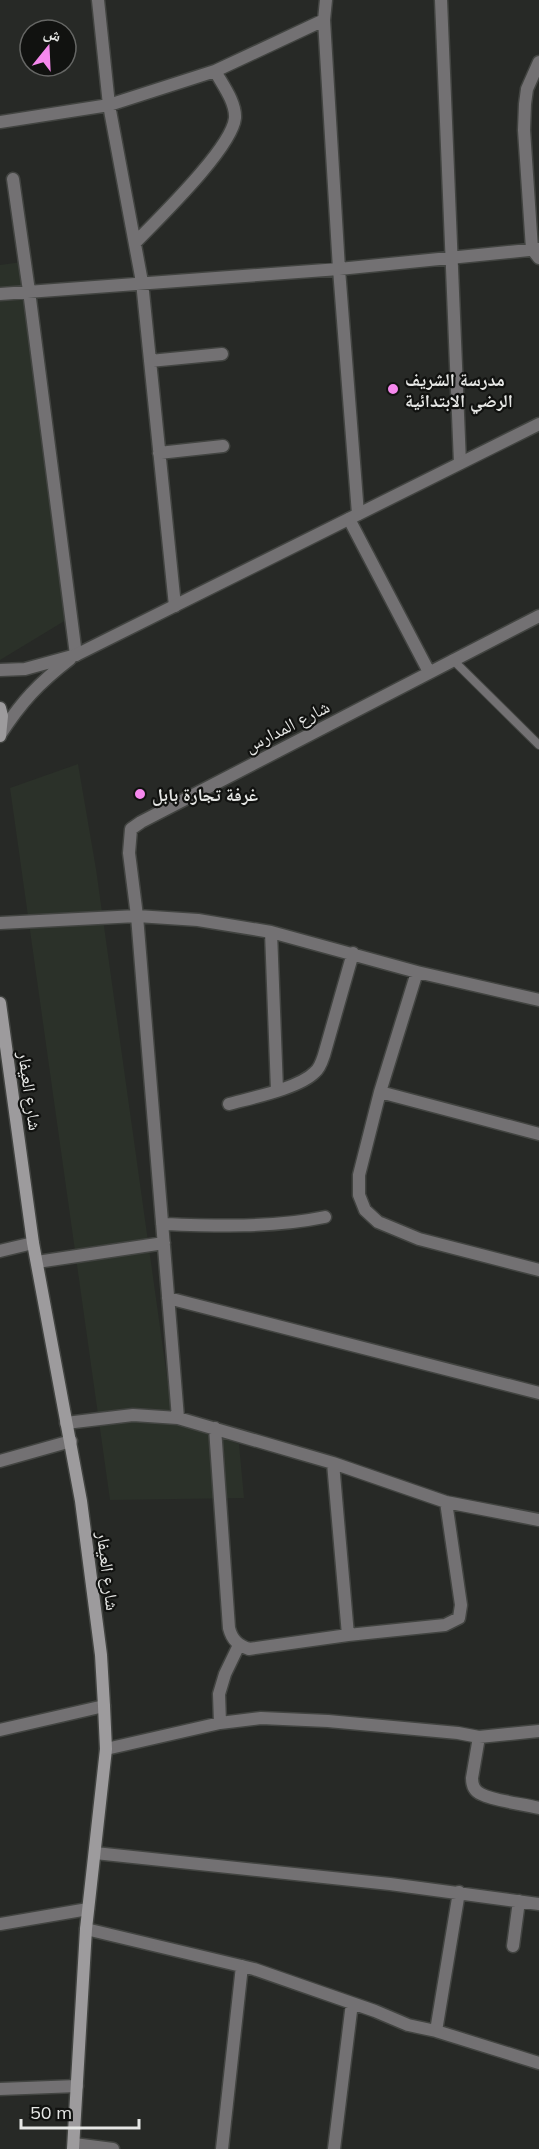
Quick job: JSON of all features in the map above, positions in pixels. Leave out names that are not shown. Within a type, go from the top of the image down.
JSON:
[{"type":"main road","points":[[0,708],[2,716],[0,735]]},
{"type":"main road","name":"شارع العيفار","points":[[0,1003],[33,1244],[71,1441],[101,1655],[105,1749],[86,1929],[73,2147]]},
{"type":"street","points":[[98,0],[109,105],[142,282],[175,606]]},
{"type":"street","points":[[326,0],[324,20],[354,517],[429,672]]},
{"type":"street","points":[[441,0],[460,463]]},
{"type":"street","points":[[0,122],[109,105],[215,71],[324,20]]},
{"type":"street","points":[[0,294],[537,252],[524,130],[527,89],[539,62]]},
{"type":"street","points":[[135,243],[218,154],[229,135],[235,117],[230,99],[215,71]]},
{"type":"street","points":[[13,179],[76,655]]},
{"type":"street","points":[[150,361],[222,354]]},
{"type":"street","points":[[0,670],[25,669],[76,655],[539,423]]},
{"type":"street","points":[[159,453],[223,446]]},
{"type":"street","name":"شارع المدارس","points":[[178,1418],[137,916],[129,853],[131,830],[136,825],[452,659],[539,616]]},
{"type":"street","points":[[0,735],[31,692],[76,655]]},
{"type":"street","points":[[0,923],[137,916],[198,920],[271,932],[417,972],[539,1000]]},
{"type":"street","points":[[271,932],[277,1090]]},
{"type":"street","points":[[229,1104],[300,1082],[314,1074],[320,1067],[352,953]]},
{"type":"street","points":[[417,972],[380,1092],[359,1175],[359,1195],[365,1210],[378,1222],[419,1239],[539,1270]]},
{"type":"street","points":[[380,1092],[539,1134]]},
{"type":"street","points":[[162,1224],[213,1226],[264,1224],[325,1217]]},
{"type":"street","points":[[37,1262],[164,1243]]},
{"type":"street","points":[[0,1251],[33,1244]]},
{"type":"street","points":[[168,1298],[539,1393]]},
{"type":"street","points":[[66,1423],[133,1415],[178,1418],[333,1462],[446,1502],[539,1520]]},
{"type":"street","points":[[215,1428],[229,1628],[231,1637],[239,1645],[249,1649],[348,1635],[445,1625],[459,1618],[461,1605],[446,1502]]},
{"type":"street","points":[[0,1461],[71,1441]]},
{"type":"street","points":[[333,1462],[348,1635]]},
{"type":"street","points":[[220,1723],[219,1694],[225,1674],[239,1645]]},
{"type":"street","points":[[0,1730],[104,1706]]},
{"type":"street","points":[[105,1749],[220,1723],[261,1718],[458,1733],[479,1737],[539,1731]]},
{"type":"street","points":[[479,1737],[472,1778],[475,1790],[486,1796],[539,1808]]},
{"type":"street","points":[[95,1853],[459,1892],[539,1904]]},
{"type":"street","points":[[436,2031],[459,1892]]},
{"type":"street","points":[[513,1946],[519,1902]]},
{"type":"street","points":[[0,1924],[88,1909]]},
{"type":"street","points":[[86,1929],[242,1966],[352,2003],[408,2025],[436,2031],[539,2063]]},
{"type":"street","points":[[222,2149],[242,1966]]},
{"type":"street","points":[[334,2149],[352,2003]]},
{"type":"street","points":[[0,2089],[77,2086]]},
{"type":"street","points":[[73,2147],[113,2149]]},
{"type":"lane","points":[[452,659],[539,745]]},
{"type":"shaded area","points":[[29,261],[66,620],[0,660],[0,265]]},
{"type":"shaded area","points":[[78,764],[96,869],[173,1420],[239,1444],[244,1498],[110,1500],[10,788]]},
{"type":"place","name":"مدرسة الشريف الرضي الابتدائية","points":[[393,389]]},
{"type":"place","name":"غرفة تجارة بابل","points":[[140,794]]}]
